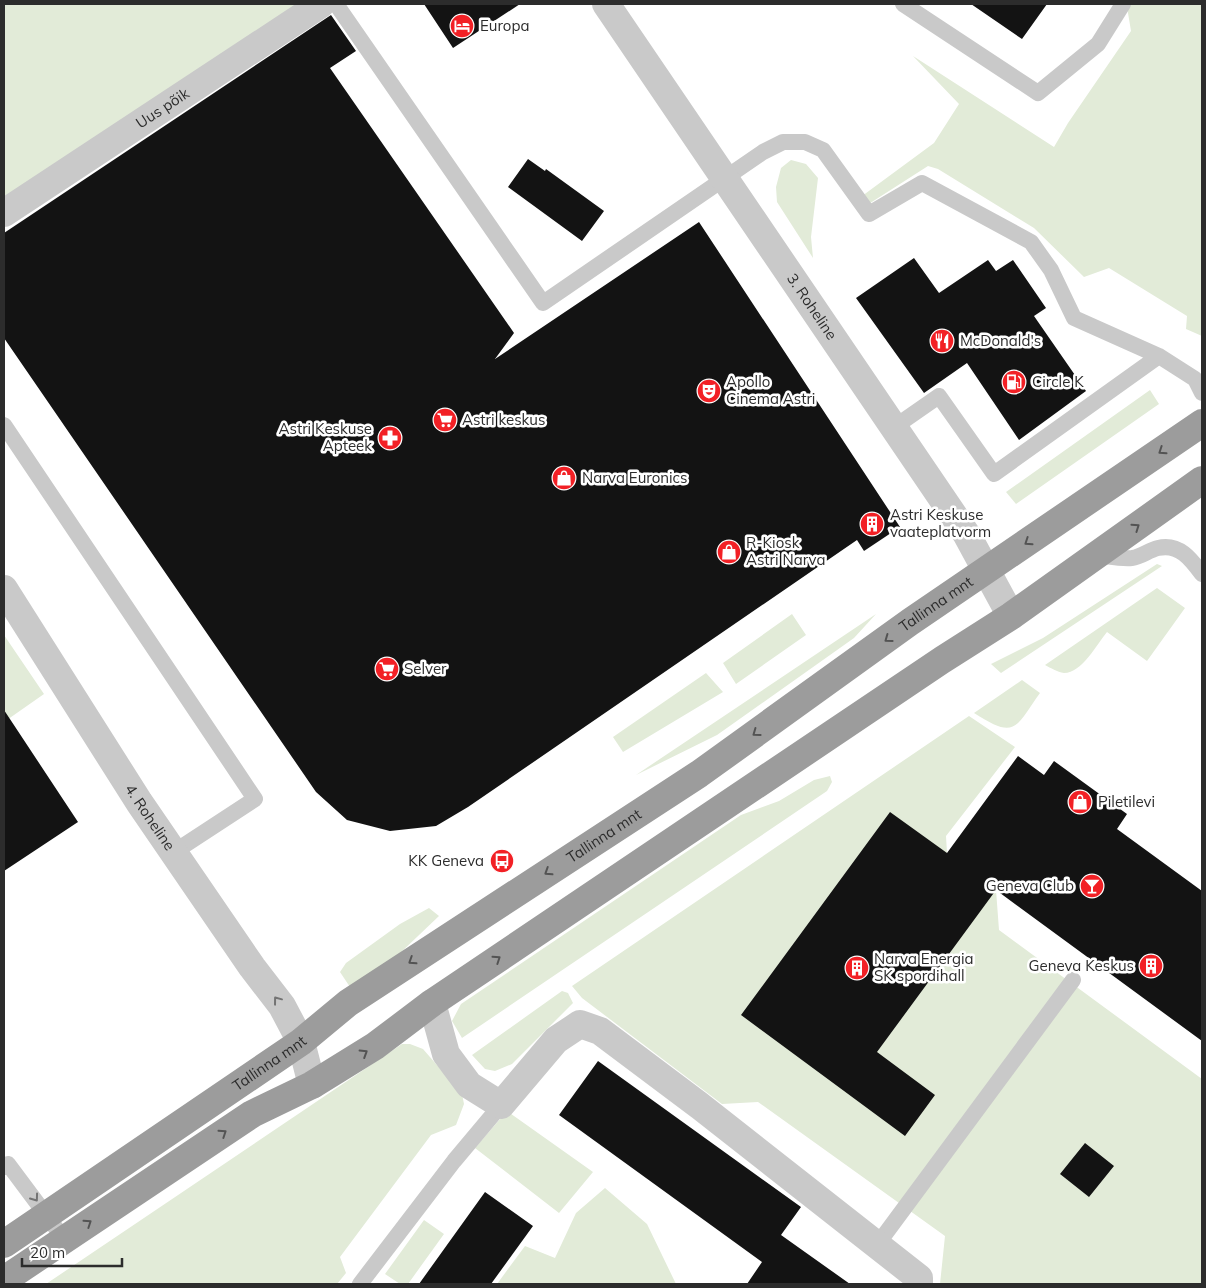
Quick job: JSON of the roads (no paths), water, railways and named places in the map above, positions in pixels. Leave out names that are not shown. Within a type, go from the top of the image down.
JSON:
[{"type":"highway","name":"Tallinna mnt","points":[[4,1244],[301,1042],[348,1003],[699,774],[902,628],[1202,423]]},
{"type":"highway","points":[[4,1280],[252,1114],[312,1085],[375,1046],[432,1003],[926,671],[1011,616],[1202,480]]},
{"type":"street","name":"Uus põik","points":[[4,213],[320,4]]},
{"type":"street","name":"3. Roheline","points":[[606,4],[967,535],[1011,616]]},
{"type":"street","name":"4. Roheline","points":[[4,588],[138,802],[171,848],[201,895],[282,1006],[301,1042],[312,1085]]},
{"type":"street","points":[[432,1003],[446,1054],[469,1085],[501,1105],[556,1040],[580,1024],[600,1031],[700,1106],[919,1278],[920,1284]]},
{"type":"lane","points":[[336,4],[542,303],[763,152],[784,142],[805,142],[823,150],[869,214],[922,183],[1031,242],[1051,270],[1074,318],[1159,356],[1195,380],[1202,393]]},
{"type":"lane","points":[[903,4],[1038,93],[1098,44],[1123,4]]},
{"type":"lane","points":[[893,428],[939,396],[994,474],[1159,356]]},
{"type":"lane","points":[[4,425],[255,798],[171,848]]},
{"type":"lane","points":[[1096,555],[1133,558],[1158,548],[1172,548],[1184,553],[1192,560],[1202,574]]},
{"type":"lane","points":[[877,1245],[1073,980]]},
{"type":"lane","points":[[360,1284],[454,1161],[501,1105]]},
{"type":"lane","points":[[4,1167],[8,1164],[64,1239]]},
{"type":"place","name":"Europa","points":[[462,26]]},
{"type":"place","name":"McDonald's","points":[[942,341]]},
{"type":"place","name":"Circle K","points":[[1014,382]]},
{"type":"place","name":"Apollo Cinema Astri","points":[[709,391]]},
{"type":"place","name":"Astri keskus","points":[[445,420]]},
{"type":"place","name":"Astri Keskuse Apteek","points":[[390,438]]},
{"type":"place","name":"Narva Euronics","points":[[564,478]]},
{"type":"place","name":"Astri Keskuse vaateplatvorm","points":[[872,524]]},
{"type":"place","name":"R-Kiosk Astri Narva","points":[[729,552]]},
{"type":"place","name":"Selver","points":[[387,669]]},
{"type":"place","name":"Piletilevi","points":[[1080,802]]},
{"type":"place","name":"KK Geneva","points":[[502,861]]},
{"type":"place","name":"Geneva Club","points":[[1092,886]]},
{"type":"place","name":"Geneva Keskus","points":[[1151,966]]},
{"type":"place","name":"Narva Energia SK spordihall","points":[[857,968]]}]
